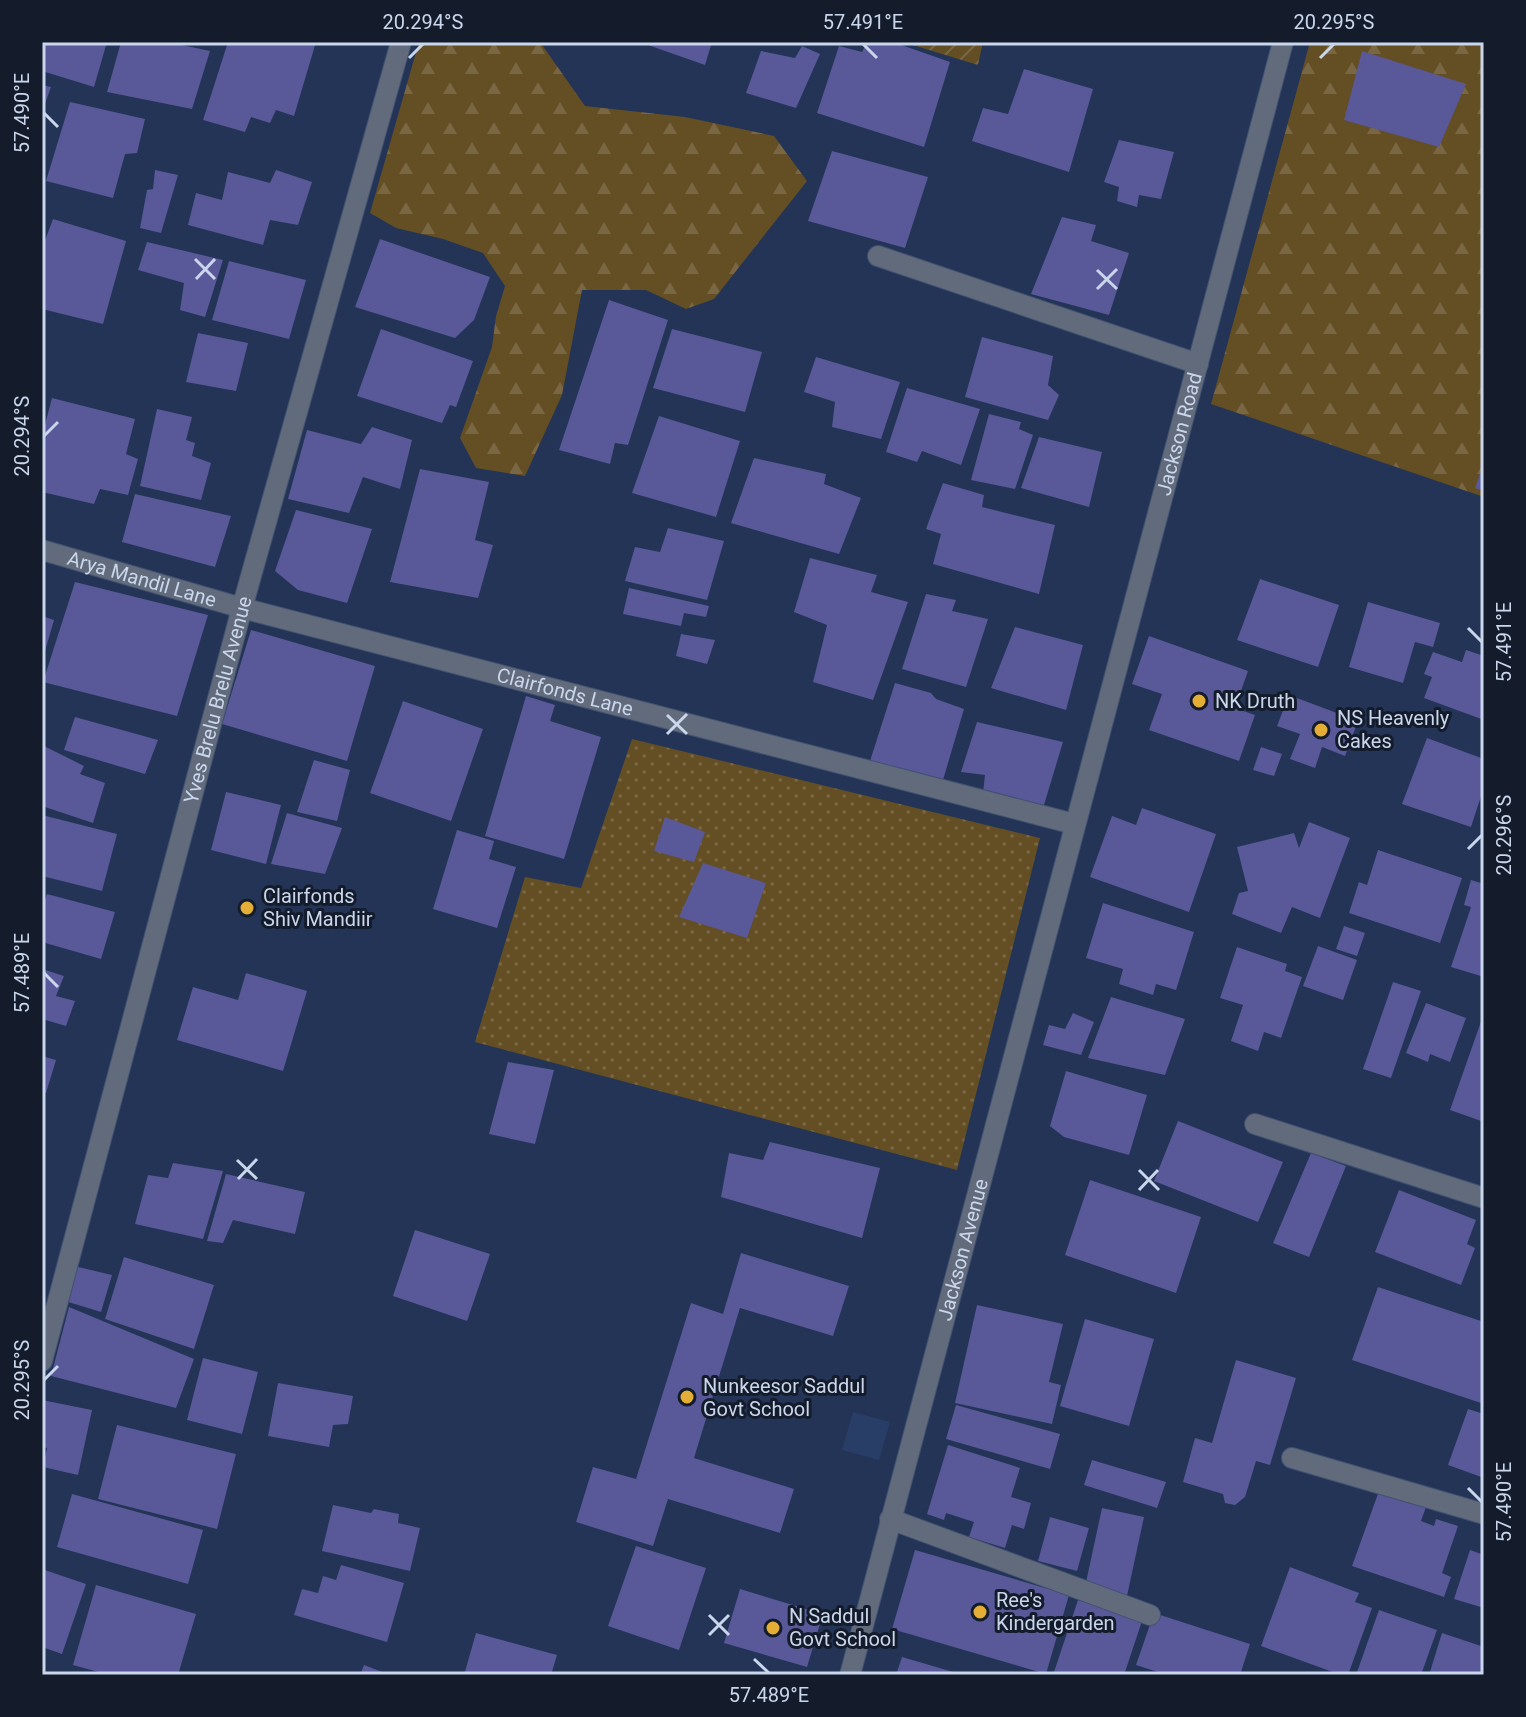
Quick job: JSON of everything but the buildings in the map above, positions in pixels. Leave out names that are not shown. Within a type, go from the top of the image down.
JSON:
[{"type":"street","name":"Yves Brelu Brelu Avenue","points":[[42,1361],[242,608],[401,42]]},
{"type":"street","name":"Jackson Road","points":[[1074,824],[1283,42]]},
{"type":"street","points":[[878,256],[1198,364]]},
{"type":"street","name":"Arya Mandil Lane","points":[[42,550],[242,608]]},
{"type":"street","name":"Clairfonds Lane","points":[[242,608],[1074,824]]},
{"type":"street","name":"Jackson Avenue","points":[[850,1675],[1074,824]]},
{"type":"street","points":[[1255,1124],[1484,1198]]},
{"type":"street","points":[[1292,1458],[1484,1514]]},
{"type":"street","points":[[890,1519],[1150,1615]]},
{"type":"shaded area","points":[[853,1412],[890,1422],[879,1460],[842,1450]]},
{"type":"green space","points":[[419,42],[540,42],[585,106],[685,117],[774,136],[807,181],[714,299],[686,309],[646,290],[582,290],[562,395],[525,476],[476,468],[460,438],[492,347],[496,316],[505,286],[483,253],[443,239],[396,228],[370,213]]},
{"type":"green space","points":[[903,42],[983,42],[978,65]]},
{"type":"green space","points":[[1310,42],[1484,42],[1484,497],[1211,404]]},
{"type":"green space","points":[[632,739],[1040,838],[957,1170],[475,1042],[525,877],[581,888]]},
{"type":"place","name":"NK Druth","points":[[1199,701]]},
{"type":"place","name":"NS Heavenly Cakes","points":[[1321,730]]},
{"type":"place","name":"Clairfonds Shiv Mandiir","points":[[247,908]]},
{"type":"place","name":"Nunkeesor Saddul Govt School","points":[[687,1397]]},
{"type":"place","name":"Ree's Kindergarden","points":[[980,1612]]},
{"type":"place","name":"N Saddul Govt School","points":[[773,1628]]}]
